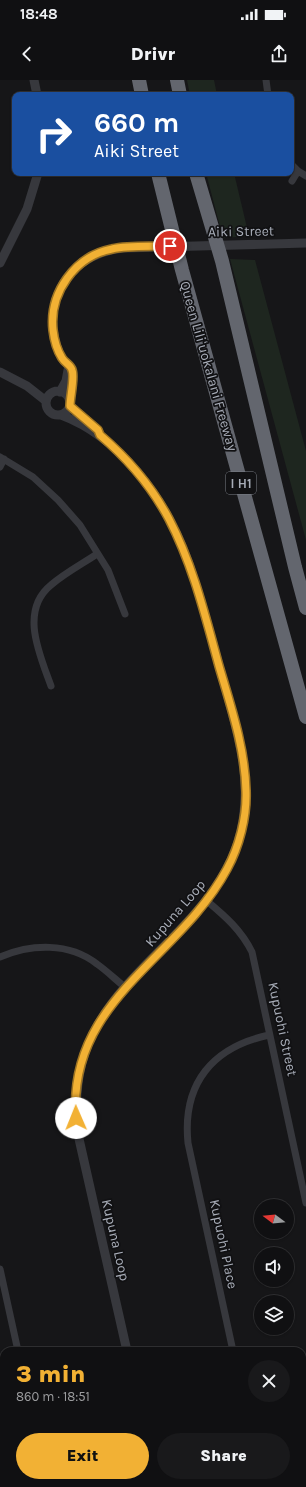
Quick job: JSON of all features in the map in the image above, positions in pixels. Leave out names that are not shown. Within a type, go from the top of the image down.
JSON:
[{"type":"highway","points":[[139,80],[141,92]]},
{"type":"highway","points":[[177,80],[179,92]]},
{"type":"highway","name":"Queen Liliʻuokalani Freeway","points":[[159,176],[182,270],[306,717]]},
{"type":"highway","name":"I H1","points":[[197,176],[222,261],[294,567],[306,608]]},
{"type":"highway","points":[[300,695],[306,728]]},
{"type":"street","points":[[34,80],[36,92]]},
{"type":"street","points":[[266,80],[268,92]]},
{"type":"street","points":[[294,167],[298,172],[306,176]]},
{"type":"street","points":[[292,181],[298,172]]},
{"type":"street","points":[[0,263],[27,209],[37,176]]},
{"type":"street","name":"Aiki Street","points":[[69,402],[73,378],[72,370],[63,359],[55,341],[53,323],[54,307],[58,294],[69,275],[89,257],[101,252],[124,248],[306,243]]},
{"type":"street","points":[[46,401],[66,381],[70,366]]},
{"type":"street","points":[[0,372],[27,386],[46,401],[48,410],[54,414],[61,415],[66,412],[69,402],[56,392],[27,386]]},
{"type":"street","name":"Kupuna Loop","points":[[69,402],[98,430],[100,435]]},
{"type":"street","name":"Kupuna Loop","points":[[61,415],[82,424],[100,435],[142,478],[168,517],[188,560],[240,742],[246,793],[244,819],[228,868],[207,901],[126,988],[103,1016],[91,1037],[77,1082],[77,1130],[126,1347]]},
{"type":"street","points":[[0,466],[2,458],[33,477],[58,500],[80,525],[108,570],[125,614]]},
{"type":"street","points":[[51,686],[35,636],[34,620],[38,605],[50,585],[97,554]]},
{"type":"street","name":"Kupuohi Street","points":[[207,901],[231,921],[246,941],[255,965],[306,1203]]},
{"type":"street","points":[[0,957],[27,948],[41,947],[70,951],[97,963],[126,988]]},
{"type":"street","name":"Kupuohi Place","points":[[232,1347],[188,1143],[187,1116],[190,1103],[200,1079],[208,1068],[222,1054],[239,1044],[269,1035]]},
{"type":"street","points":[[0,1269],[17,1347]]},
{"type":"shaded area","points":[[187,80],[214,80],[216,92],[189,92]]},
{"type":"shaded area","points":[[207,176],[235,176],[249,236],[223,238]]},
{"type":"shaded area","points":[[230,259],[255,260],[306,451],[306,540]]},
{"type":"route","points":[[76,1118],[77,1082],[83,1059],[91,1037],[97,1026],[117,997],[199,911],[215,890],[228,868],[244,819],[246,793],[245,770],[240,742],[202,604],[188,560],[168,517],[142,478],[100,435],[98,430],[70,406],[69,399],[73,378],[72,370],[63,359],[59,351],[55,341],[53,329],[54,307],[58,294],[69,275],[89,257],[113,249],[170,246]]}]
